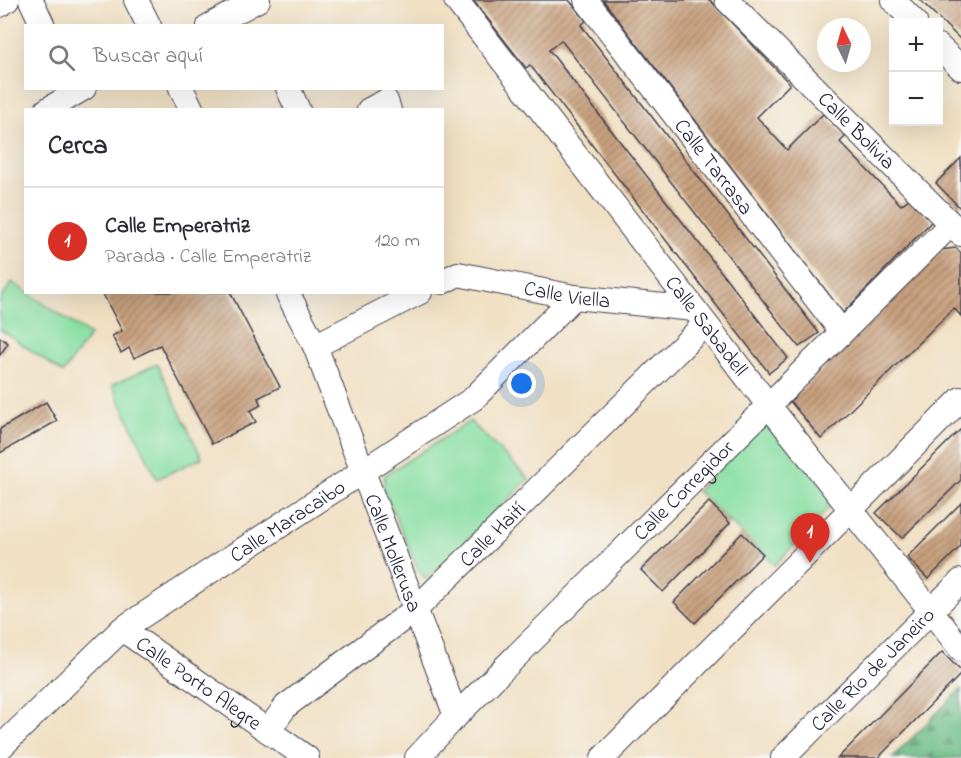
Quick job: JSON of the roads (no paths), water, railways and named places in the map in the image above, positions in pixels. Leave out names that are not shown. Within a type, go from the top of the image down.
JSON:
[{"type":"street","points":[[0,5],[7,0]]},
{"type":"street","points":[[31,0],[42,24]]},
{"type":"street","points":[[136,0],[148,24]]},
{"type":"street","name":"Calle Sabadell","points":[[456,0],[768,405],[961,649]]},
{"type":"street","name":"Calle Tarrasa","points":[[586,0],[842,332]]},
{"type":"street","name":"Calle Bolivia","points":[[728,0],[956,229]]},
{"type":"street","points":[[893,0],[911,18]]},
{"type":"street","points":[[214,24],[253,10]]},
{"type":"street","points":[[943,50],[961,68]]},
{"type":"street","points":[[182,90],[191,108]]},
{"type":"street","points":[[289,90],[297,108]]},
{"type":"street","points":[[51,108],[80,95]]},
{"type":"street","points":[[373,108],[386,101],[388,108]]},
{"type":"street","name":"Calle Corregidor","points":[[417,758],[456,716],[842,332],[956,229]]},
{"type":"street","name":"Calle Viella","points":[[444,281],[458,274],[574,297],[700,316]]},
{"type":"street","name":"Calle Mollerusa","points":[[288,294],[315,346],[456,716]]},
{"type":"street","points":[[315,346],[393,298],[411,294]]},
{"type":"street","name":"Calle Maracaibo","points":[[0,749],[122,629],[472,399],[574,297]]},
{"type":"street","name":"Calle Haití","points":[[268,731],[286,706],[416,609],[700,316]]},
{"type":"street","points":[[603,758],[961,399]]},
{"type":"street","name":"Calle Río de Janeiro","points":[[783,758],[961,581]]},
{"type":"street","name":"Calle Porto Alegre","points":[[122,629],[307,758]]},
{"type":"street","points":[[0,749],[11,758]]},
{"type":"place","name":"Calle Emperatriz","points":[[810,563]]}]
